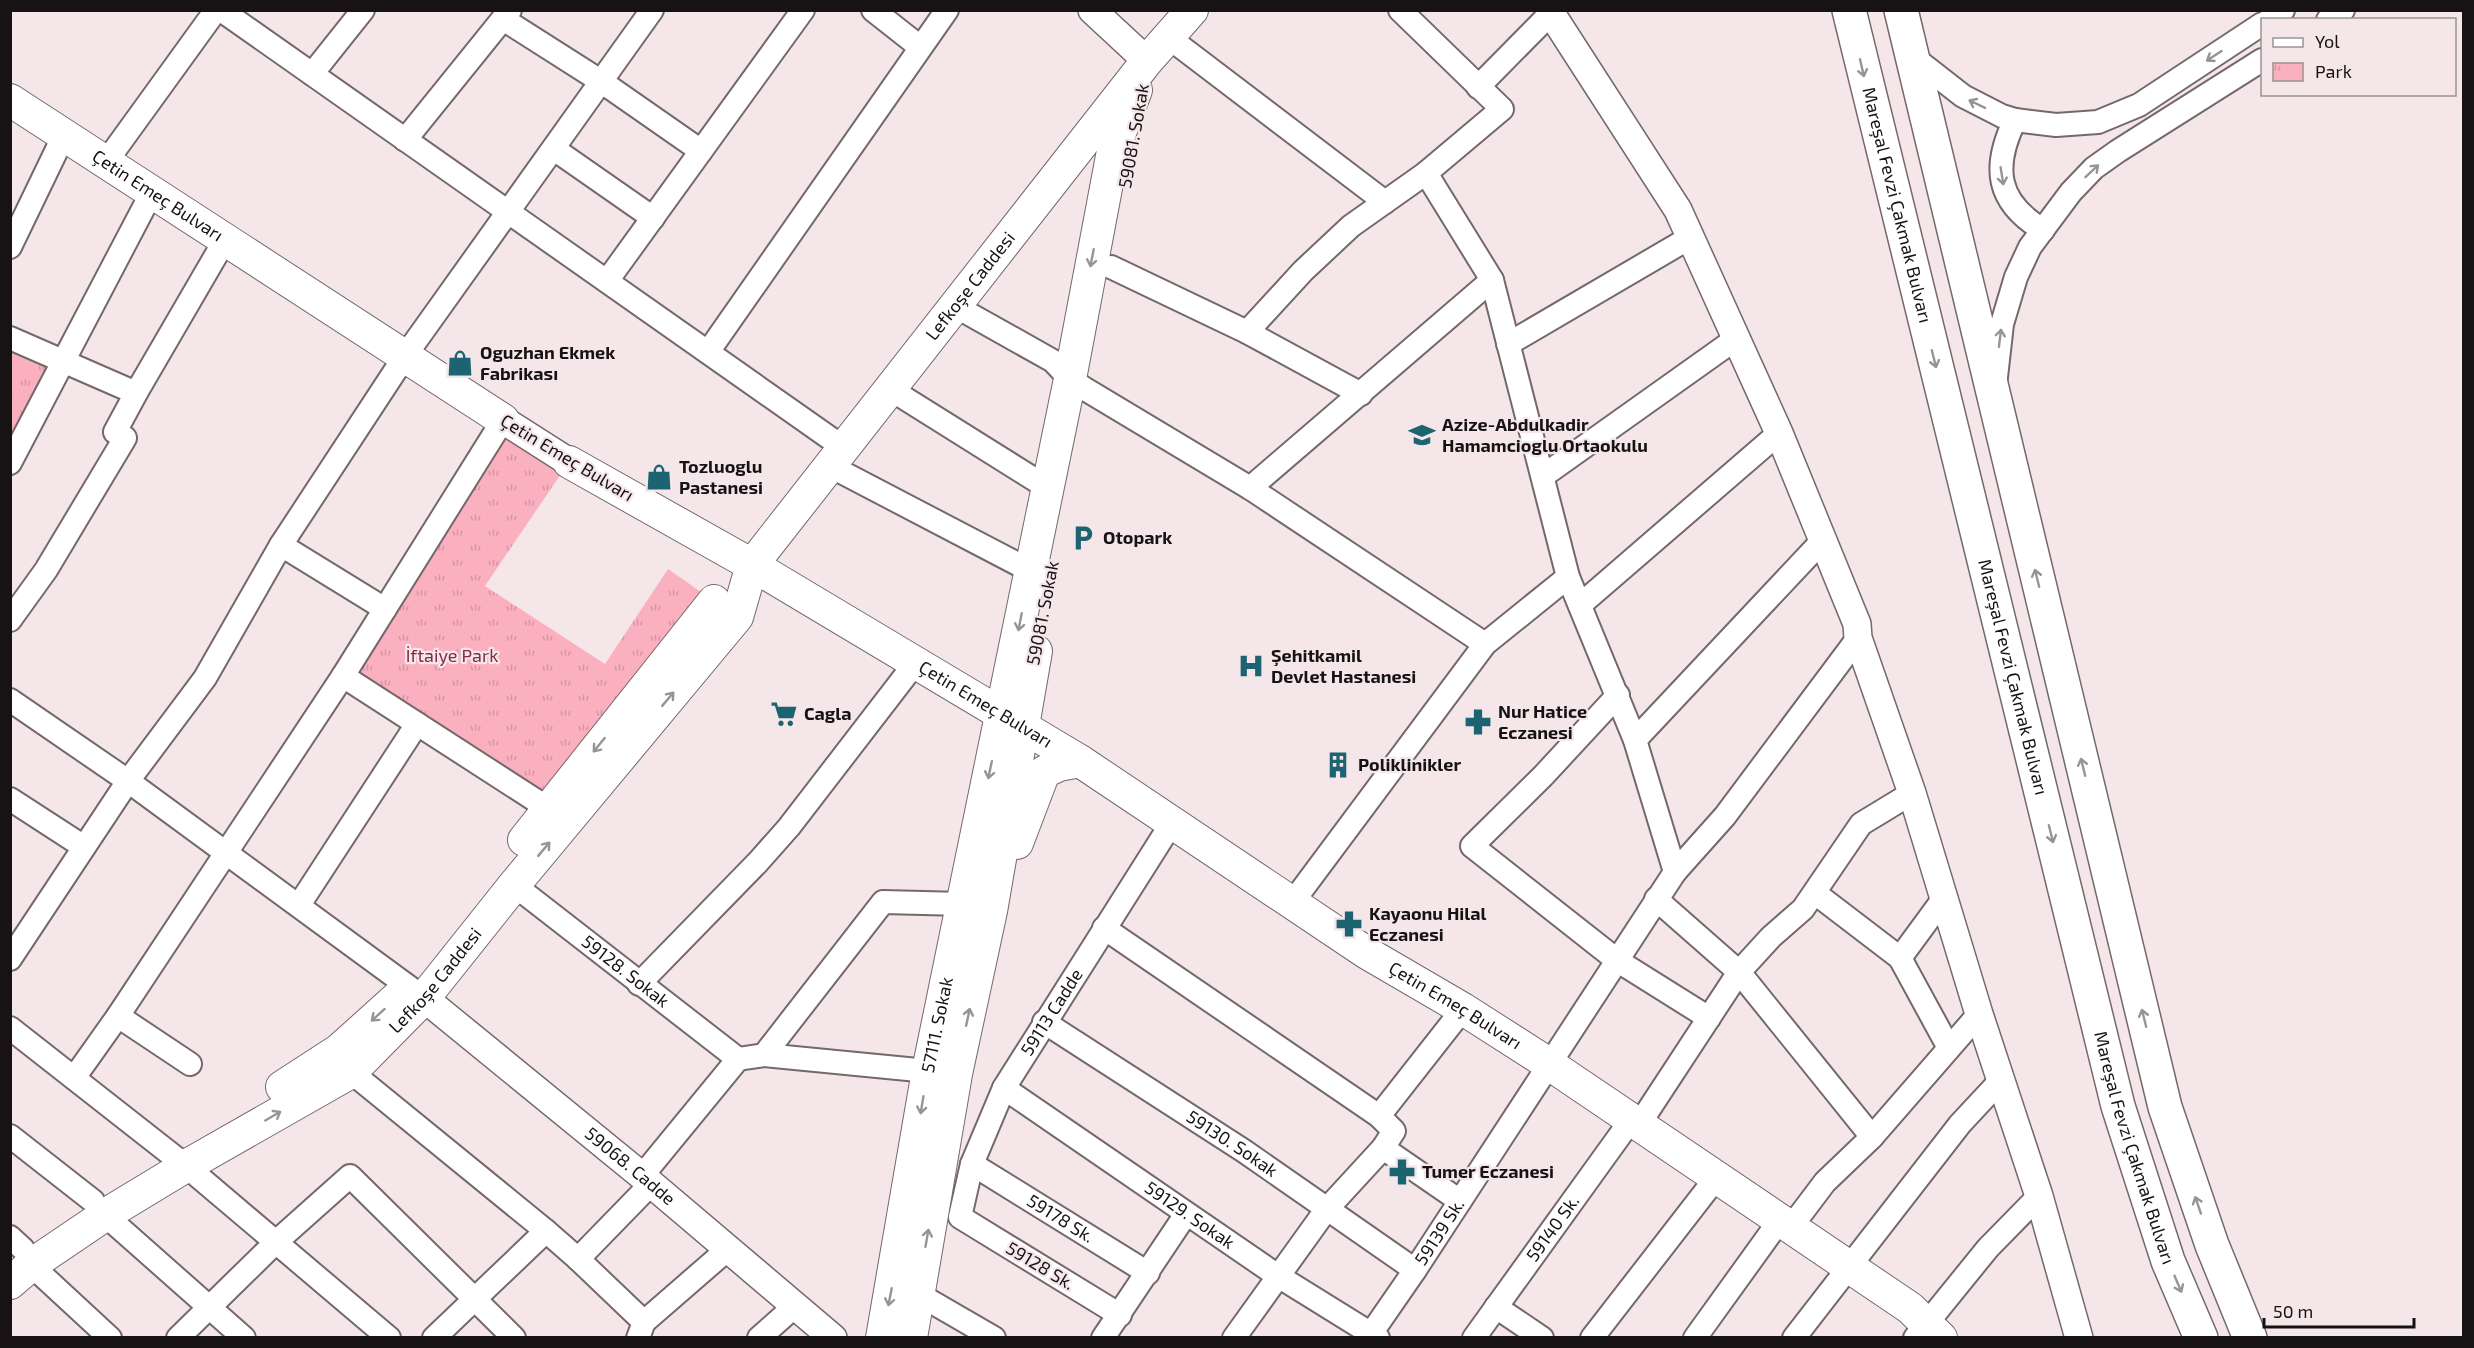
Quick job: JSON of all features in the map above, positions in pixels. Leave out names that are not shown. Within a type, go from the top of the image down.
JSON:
[{"type":"main road","name":"Lefkoşe Caddesi","points":[[178,1160],[351,1072],[417,993],[514,885],[737,617],[752,565],[1147,61],[1192,10]]},
{"type":"main road","name":"Mareşal Fevzi Çakmak Bulvarı","points":[[1849,10],[2118,1106],[2168,1261],[2201,1338]]},
{"type":"main road","points":[[1901,10],[2165,1107],[2212,1245],[2250,1338]]},
{"type":"main road","name":"59081. Sokak","points":[[1012,719],[1030,572],[1048,488],[1111,267],[1147,61]]},
{"type":"main road","name":"59081. Sokak","points":[[1012,719],[1078,384],[1113,151],[1147,61]]},
{"type":"main road","name":"Çetin Emeç Bulvarı","points":[[10,100],[65,133],[225,240],[503,420]]},
{"type":"main road","name":"Çetin Emeç Bulvarı","points":[[569,462],[752,565],[1080,760],[1367,953],[1549,1064],[1910,1308],[1927,1333]]},
{"type":"main road","name":"Lefkoşe Caddesi","points":[[17,1258],[178,1160],[339,1050],[417,993],[549,809],[714,601]]},
{"type":"main road","points":[[911,1338],[956,1074],[977,907],[1012,719]]},
{"type":"main road","points":[[977,907],[1044,772],[1059,765],[1080,760]]},
{"type":"main road","name":"57111. Sokak","points":[[882,1338],[928,1071],[977,907]]},
{"type":"street","points":[[106,162],[216,10]]},
{"type":"street","points":[[221,10],[708,352],[837,457],[1030,572]]},
{"type":"street","points":[[312,74],[363,10]]},
{"type":"street","points":[[10,959],[128,781],[205,678],[281,545],[405,356],[652,10]]},
{"type":"street","points":[[607,281],[803,10]]},
{"type":"street","points":[[873,10],[920,47]]},
{"type":"street","points":[[708,352],[947,10]]},
{"type":"street","points":[[1092,10],[1147,61]]},
{"type":"street","points":[[1247,332],[1303,271],[1351,226],[1426,173],[1502,109],[1400,10]]},
{"type":"street","points":[[1478,87],[1550,12],[1678,210],[1691,237],[1779,433],[1857,624],[1858,638],[1912,793],[1979,1014],[2039,1196],[2079,1338]]},
{"type":"street","points":[[405,140],[506,15],[701,151]]},
{"type":"street","points":[[1912,57],[1963,96],[2015,120],[2056,125],[2098,122],[2139,105],[2261,25]]},
{"type":"street","points":[[1168,37],[1385,202]]},
{"type":"street","points":[[1993,396],[2002,324],[2016,277],[2030,246],[2071,192],[2094,168],[2261,61]]},
{"type":"street","points":[[2015,120],[2003,143],[2000,169],[2003,184],[2018,212],[2043,230]]},
{"type":"street","points":[[10,247],[65,133]]},
{"type":"street","points":[[554,149],[653,218]]},
{"type":"street","points":[[1426,173],[1492,280],[1568,577],[1635,740],[1675,872]]},
{"type":"street","points":[[10,463],[152,192]]},
{"type":"street","points":[[1508,344],[1691,237]]},
{"type":"street","points":[[10,620],[46,570],[125,438],[115,432],[225,240]]},
{"type":"street","points":[[1111,267],[1247,332],[1361,394]]},
{"type":"street","points":[[1250,488],[1492,280]]},
{"type":"street","points":[[955,306],[1053,361],[1078,384],[1250,488],[1485,644]]},
{"type":"street","points":[[10,338],[136,393]]},
{"type":"street","points":[[1543,476],[1737,338]]},
{"type":"street","points":[[890,389],[1048,488]]},
{"type":"street","points":[[74,1078],[118,1016],[343,676],[503,420]]},
{"type":"street","name":"Çetin Emeç Bulvarı","points":[[503,420],[569,462]]},
{"type":"street","points":[[1580,605],[1779,433]]},
{"type":"street","points":[[1635,740],[1823,540]]},
{"type":"street","points":[[281,545],[385,609]]},
{"type":"street","name":"Lefkoşe Caddesi","points":[[714,601],[752,565]]},
{"type":"street","points":[[1292,903],[1485,644],[1568,577]]},
{"type":"street","name":"59139 Sk.","points":[[1372,1336],[1618,961],[1656,899],[1675,872],[1725,816],[1858,638]]},
{"type":"street","points":[[639,984],[789,827],[916,662]]},
{"type":"street","points":[[343,676],[549,809]]},
{"type":"street","points":[[1618,695],[1543,776],[1472,846],[1618,961],[1709,1018]]},
{"type":"street","points":[[14,709],[128,781],[417,993]]},
{"type":"street","points":[[299,905],[417,724]]},
{"type":"street","name":"59140 Sk.","points":[[1474,1338],[1635,1123],[1740,972],[1771,937],[1803,909],[1861,824],[1912,793]]},
{"type":"street","points":[[10,799],[84,848]]},
{"type":"street","name":"59113 Cadde","points":[[960,1216],[972,1164],[1004,1088],[1173,821]]},
{"type":"street","name":"59128. Sokak","points":[[514,885],[738,1059]]},
{"type":"street","points":[[1815,893],[1900,958],[1949,1048]]},
{"type":"street","points":[[1900,958],[1944,898]]},
{"type":"street","points":[[1656,899],[1740,972],[1872,1137]]},
{"type":"street","points":[[764,1054],[883,902],[977,907]]},
{"type":"street","points":[[1104,928],[1379,1116],[1394,1131],[1383,1148],[1326,1210],[1234,1338]]},
{"type":"street","name":"59068. Cadde","points":[[417,993],[728,1249],[812,1326]]},
{"type":"street","points":[[1379,1116],[1463,1010]]},
{"type":"street","points":[[1695,1338],[1785,1224],[1872,1137],[1979,1014]]},
{"type":"street","points":[[118,1016],[189,1064]]},
{"type":"street","name":"59130. Sokak","points":[[1044,1022],[1244,1151],[1415,1270]]},
{"type":"street","points":[[10,1028],[178,1160],[389,1338]]},
{"type":"street","points":[[578,1259],[646,1180],[738,1059],[764,1054],[928,1071]]},
{"type":"street","points":[[351,1072],[578,1259],[641,1330],[728,1249]]},
{"type":"street","points":[[1794,1338],[1960,1124],[2001,1080]]},
{"type":"street","name":"59129. Sokak","points":[[1004,1088],[1186,1214],[1372,1336]]},
{"type":"street","points":[[10,1136],[99,1208],[244,1338]]},
{"type":"street","points":[[1383,1148],[1460,1201]]},
{"type":"street","name":"59178 Sk.","points":[[972,1164],[1148,1273]]},
{"type":"street","points":[[178,1338],[276,1242],[350,1176],[514,1338]]},
{"type":"street","points":[[1592,1338],[1716,1178]]},
{"type":"street","points":[[1927,1333],[1988,1248],[2039,1196]]},
{"type":"street","points":[[1103,1338],[1186,1214]]},
{"type":"street","name":"59128 Sk.","points":[[960,1216],[1120,1315]]},
{"type":"street","points":[[434,1338],[546,1231]]},
{"type":"street","points":[[17,1258],[110,1338]]},
{"type":"street","points":[[918,1294],[994,1338]]},
{"type":"street","points":[[1496,1307],[1542,1338]]},
{"type":"street","points":[[759,1338],[812,1326]]},
{"type":"green space","points":[[11,338],[64,363],[11,463]]},
{"type":"green space","name":"İftaiye Park","points":[[503,420],[569,462],[485,586],[605,664],[668,569],[714,601],[549,809],[343,676]]},
{"type":"place","name":"Oguzhan Ekmek Fabrikası","points":[[460,363]]},
{"type":"place","name":"Azize-Abdulkadir Hamamcioglu Ortaokulu","points":[[1422,435]]},
{"type":"place","name":"Tozluoglu Pastanesi","points":[[659,477]]},
{"type":"place","name":"Otopark","points":[[1083,538]]},
{"type":"place","name":"Şehitkamil Devlet Hastanesi","points":[[1251,666]]},
{"type":"place","name":"Cagla","points":[[784,714]]},
{"type":"place","name":"Nur Hatice Eczanesi","points":[[1478,722]]},
{"type":"place","name":"Poliklinikler","points":[[1338,765]]},
{"type":"place","name":"Kayaonu Hilal Eczanesi","points":[[1349,924]]},
{"type":"place","name":"Tumer Eczanesi","points":[[1402,1172]]}]
